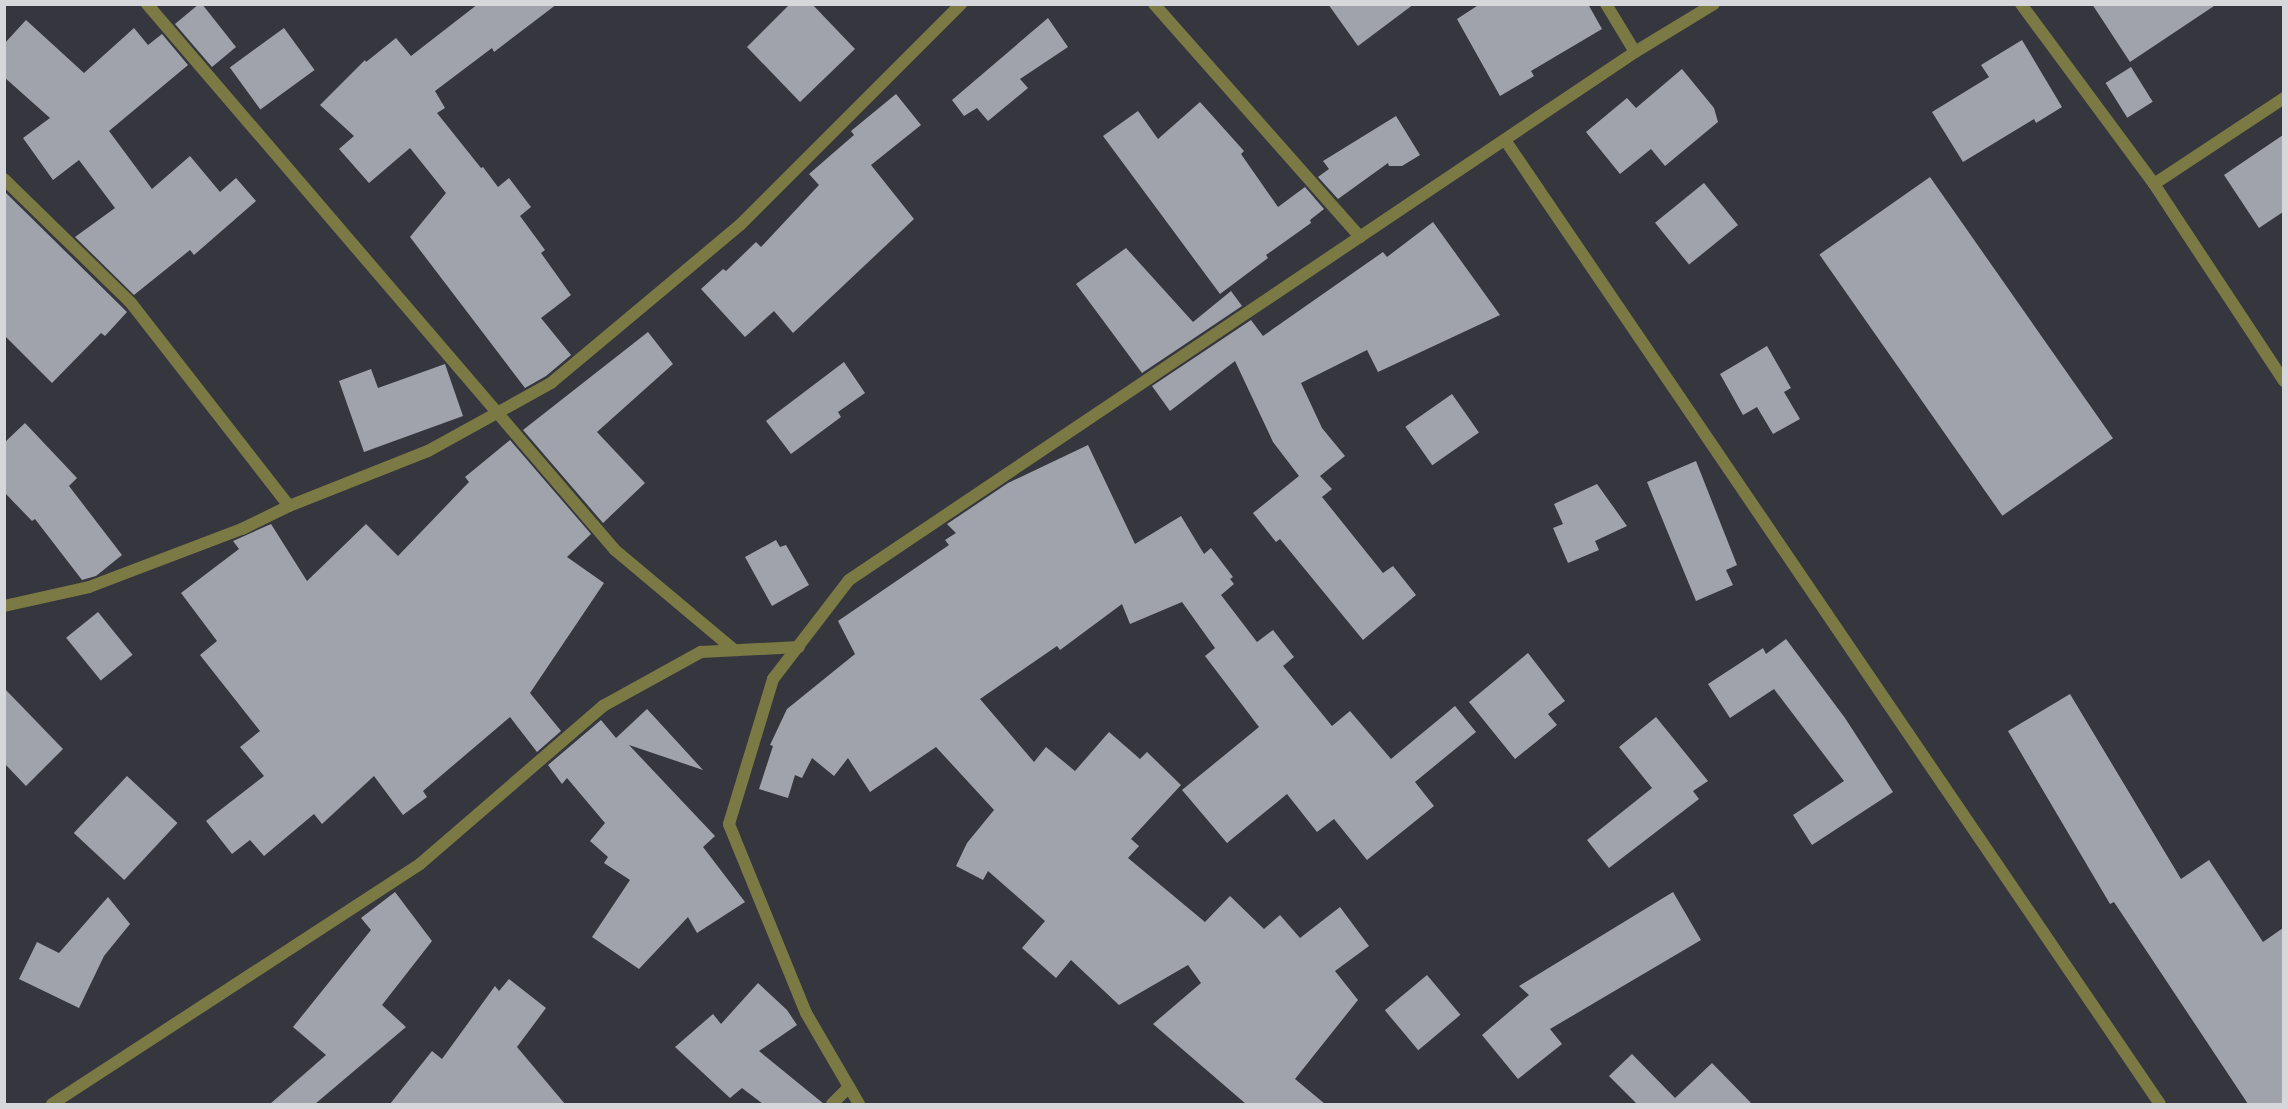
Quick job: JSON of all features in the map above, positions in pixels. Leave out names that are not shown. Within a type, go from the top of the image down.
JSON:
[{"type":"street","points":[[147,4],[615,550],[734,650]]},
{"type":"street","points":[[4,606],[89,587],[242,529],[290,506],[428,451],[551,383],[740,225],[961,4]]},
{"type":"street","points":[[1154,4],[1360,237]]},
{"type":"street","points":[[1606,4],[1635,52]]},
{"type":"street","points":[[859,1104],[806,1013],[729,824],[773,679],[800,647],[849,580],[1635,52],[1714,4]]},
{"type":"street","points":[[2021,4],[2154,184],[2283,381]]},
{"type":"street","points":[[2154,184],[2283,98]]},
{"type":"street","points":[[1505,140],[2160,1104]]},
{"type":"street","points":[[4,178],[130,303],[290,506]]},
{"type":"street","points":[[51,1104],[420,864],[603,706],[700,652],[800,647]]},
{"type":"street","points":[[832,1104],[849,1087]]},
{"type":"building","points":[[202,4],[236,47],[212,67],[175,24]]},
{"type":"building","points":[[478,4],[557,4],[494,52],[492,48],[435,91],[445,108],[437,113],[481,168],[483,167],[498,187],[509,178],[531,207],[520,216],[545,250],[541,253],[571,295],[541,318],[571,355],[546,376],[525,388],[410,237],[446,193],[410,148],[369,183],[339,149],[354,136],[320,105],[365,60],[366,62],[396,38],[411,56]]},
{"type":"building","points":[[790,4],[812,4],[855,49],[800,102],[747,47]]},
{"type":"building","points":[[1328,4],[1414,4],[1358,46]]},
{"type":"building","points":[[1480,4],[1588,4],[1602,29],[1531,71],[1534,76],[1500,96],[1457,19]]},
{"type":"building","points":[[2092,4],[2217,4],[2130,62]]},
{"type":"building","points":[[1048,18],[1068,47],[1020,79],[1028,88],[988,121],[977,108],[964,116],[952,100]]},
{"type":"building","points":[[26,20],[84,73],[134,28],[148,45],[162,34],[188,65],[109,131],[152,189],[190,156],[220,192],[236,178],[256,201],[194,255],[190,250],[134,295],[75,237],[115,208],[79,160],[53,180],[23,138],[50,118],[4,77],[4,44]]},
{"type":"building","points":[[284,28],[315,70],[260,109],[230,67]]},
{"type":"building","points":[[2022,40],[2062,107],[2036,123],[2034,119],[1963,162],[1932,112],[1989,77],[1981,65]]},
{"type":"building","points":[[2131,67],[2153,102],[2127,118],[2106,83]]},
{"type":"building","points":[[1682,69],[1714,108],[1718,122],[1665,166],[1651,149],[1620,174],[1586,132],[1627,98],[1636,108]]},
{"type":"building","points":[[896,94],[921,125],[871,165],[914,219],[793,333],[774,311],[745,337],[701,289],[723,269],[726,271],[756,242],[761,247],[819,185],[809,174],[854,135],[851,131]]},
{"type":"building","points":[[1200,102],[1244,151],[1241,154],[1278,207],[1305,187],[1324,209],[1310,220],[1311,223],[1266,255],[1268,258],[1220,294],[1103,136],[1138,111],[1158,139]]},
{"type":"building","points":[[1396,116],[1420,155],[1402,166],[1389,166],[1388,163],[1338,199],[1318,177],[1329,169],[1323,161]]},
{"type":"building","points":[[2283,135],[2283,212],[2259,228],[2224,175]]},
{"type":"building","points":[[1930,177],[2113,438],[2002,516],[1819,254]]},
{"type":"building","points":[[1704,183],[1738,225],[1689,265],[1655,223]]},
{"type":"building","points":[[4,191],[127,312],[105,336],[101,333],[52,383],[4,335]]},
{"type":"building","points":[[1433,222],[1500,315],[1378,372],[1367,350],[1301,383],[1322,428],[1345,456],[1320,476],[1332,489],[1322,497],[1383,573],[1393,566],[1416,595],[1363,640],[1280,539],[1276,542],[1253,513],[1299,476],[1273,442],[1235,361],[1170,411],[1152,386],[1251,320],[1263,336],[1383,252],[1387,257]]},
{"type":"building","points":[[1126,248],[1193,322],[1231,291],[1242,306],[1142,373],[1076,284]]},
{"type":"building","points":[[648,332],[673,364],[597,432],[645,483],[603,523],[523,430]]},
{"type":"building","points":[[1767,346],[1791,388],[1784,392],[1800,419],[1773,434],[1757,407],[1743,415],[1720,374]]},
{"type":"building","points":[[844,362],[865,393],[838,412],[841,417],[791,454],[766,421]]},
{"type":"building","points":[[445,364],[463,416],[364,452],[339,381],[371,369],[378,388]]},
{"type":"building","points":[[1452,394],[1479,433],[1432,465],[1405,427]]},
{"type":"building","points":[[25,423],[77,478],[69,486],[122,555],[96,576],[82,580],[35,519],[32,521],[4,492],[4,443]]},
{"type":"building","points":[[510,440],[591,534],[567,557],[604,583],[530,693],[561,731],[537,752],[510,717],[423,791],[427,797],[403,815],[374,776],[322,824],[314,814],[264,856],[250,840],[232,854],[206,821],[264,776],[240,747],[260,731],[200,655],[217,641],[181,593],[239,549],[233,541],[271,524],[307,581],[366,524],[398,556],[469,482],[465,477]]},
{"type":"building","points":[[1088,445],[1135,544],[1181,516],[1204,554],[1211,548],[1233,577],[1230,579],[1234,584],[1221,595],[1257,642],[1273,630],[1294,657],[1283,666],[1332,726],[1350,711],[1391,759],[1455,706],[1476,732],[1415,782],[1434,806],[1367,860],[1334,819],[1317,832],[1287,794],[1227,843],[1182,790],[1259,727],[1205,656],[1215,648],[1182,602],[1130,624],[1122,604],[1060,650],[1057,646],[980,699],[1034,762],[1046,747],[1075,771],[1109,732],[1140,759],[1147,752],[1181,785],[1131,839],[1139,846],[1128,858],[1205,922],[1230,896],[1264,929],[1280,915],[1300,938],[1340,907],[1369,946],[1335,971],[1358,1000],[1295,1079],[1325,1104],[1246,1104],[1153,1024],[1201,983],[1188,965],[1119,1005],[1071,960],[1056,978],[1022,948],[1045,921],[988,871],[983,880],[956,866],[967,843],[994,810],[936,747],[870,792],[848,758],[834,776],[812,758],[802,778],[795,775],[788,798],[759,789],[773,746],[770,745],[787,709],[855,654],[838,621],[949,545],[945,540],[956,533],[947,524],[1008,483]]},
{"type":"building","points":[[1696,461],[1737,565],[1726,570],[1733,585],[1696,601],[1647,482]]},
{"type":"building","points":[[1597,484],[1627,526],[1595,541],[1599,550],[1568,563],[1553,528],[1563,524],[1554,504]]},
{"type":"building","points":[[776,540],[780,547],[786,545],[809,585],[772,606],[745,557]]},
{"type":"building","points":[[98,612],[133,655],[101,681],[66,638]]},
{"type":"building","points":[[1786,639],[1845,718],[1893,792],[1812,845],[1793,815],[1844,781],[1774,689],[1730,718],[1708,684],[1763,648],[1766,654]]},
{"type":"building","points":[[1528,653],[1565,701],[1548,714],[1557,725],[1515,759],[1469,702]]},
{"type":"building","points":[[4,688],[63,749],[26,786],[4,763]]},
{"type":"building","points":[[2070,694],[2181,879],[2209,860],[2263,942],[2283,928],[2283,1104],[2248,1104],[2114,902],[2110,904],[2008,731]]},
{"type":"building","points":[[647,709],[703,770],[629,745],[715,836],[703,847],[745,902],[697,933],[688,917],[639,969],[592,937],[630,880],[604,863],[608,857],[590,841],[605,823],[567,778],[562,784],[548,765],[601,720],[616,738]]},
{"type":"building","points":[[1656,717],[1708,781],[1693,791],[1699,799],[1609,868],[1587,840],[1652,788],[1619,747]]},
{"type":"building","points":[[127,776],[177,823],[124,880],[74,833]]},
{"type":"building","points":[[395,892],[432,941],[382,1005],[406,1027],[315,1104],[270,1104],[326,1055],[293,1027],[371,930],[361,918]]},
{"type":"building","points":[[1673,892],[1701,940],[1550,1029],[1562,1044],[1518,1079],[1482,1035],[1529,995],[1519,986]]},
{"type":"building","points":[[108,897],[130,924],[104,956],[79,1008],[19,979],[37,942],[59,953]]},
{"type":"building","points":[[1427,975],[1460,1015],[1418,1050],[1385,1010]]},
{"type":"building","points":[[509,979],[546,1008],[517,1047],[565,1104],[390,1104],[432,1051],[442,1059],[495,986],[499,991]]},
{"type":"building","points":[[758,983],[787,1010],[797,1025],[759,1051],[824,1104],[763,1104],[742,1088],[730,1098],[675,1047],[713,1014],[721,1024]]},
{"type":"building","points":[[1632,1054],[1675,1098],[1712,1063],[1752,1104],[1637,1104],[1609,1076]]}]
